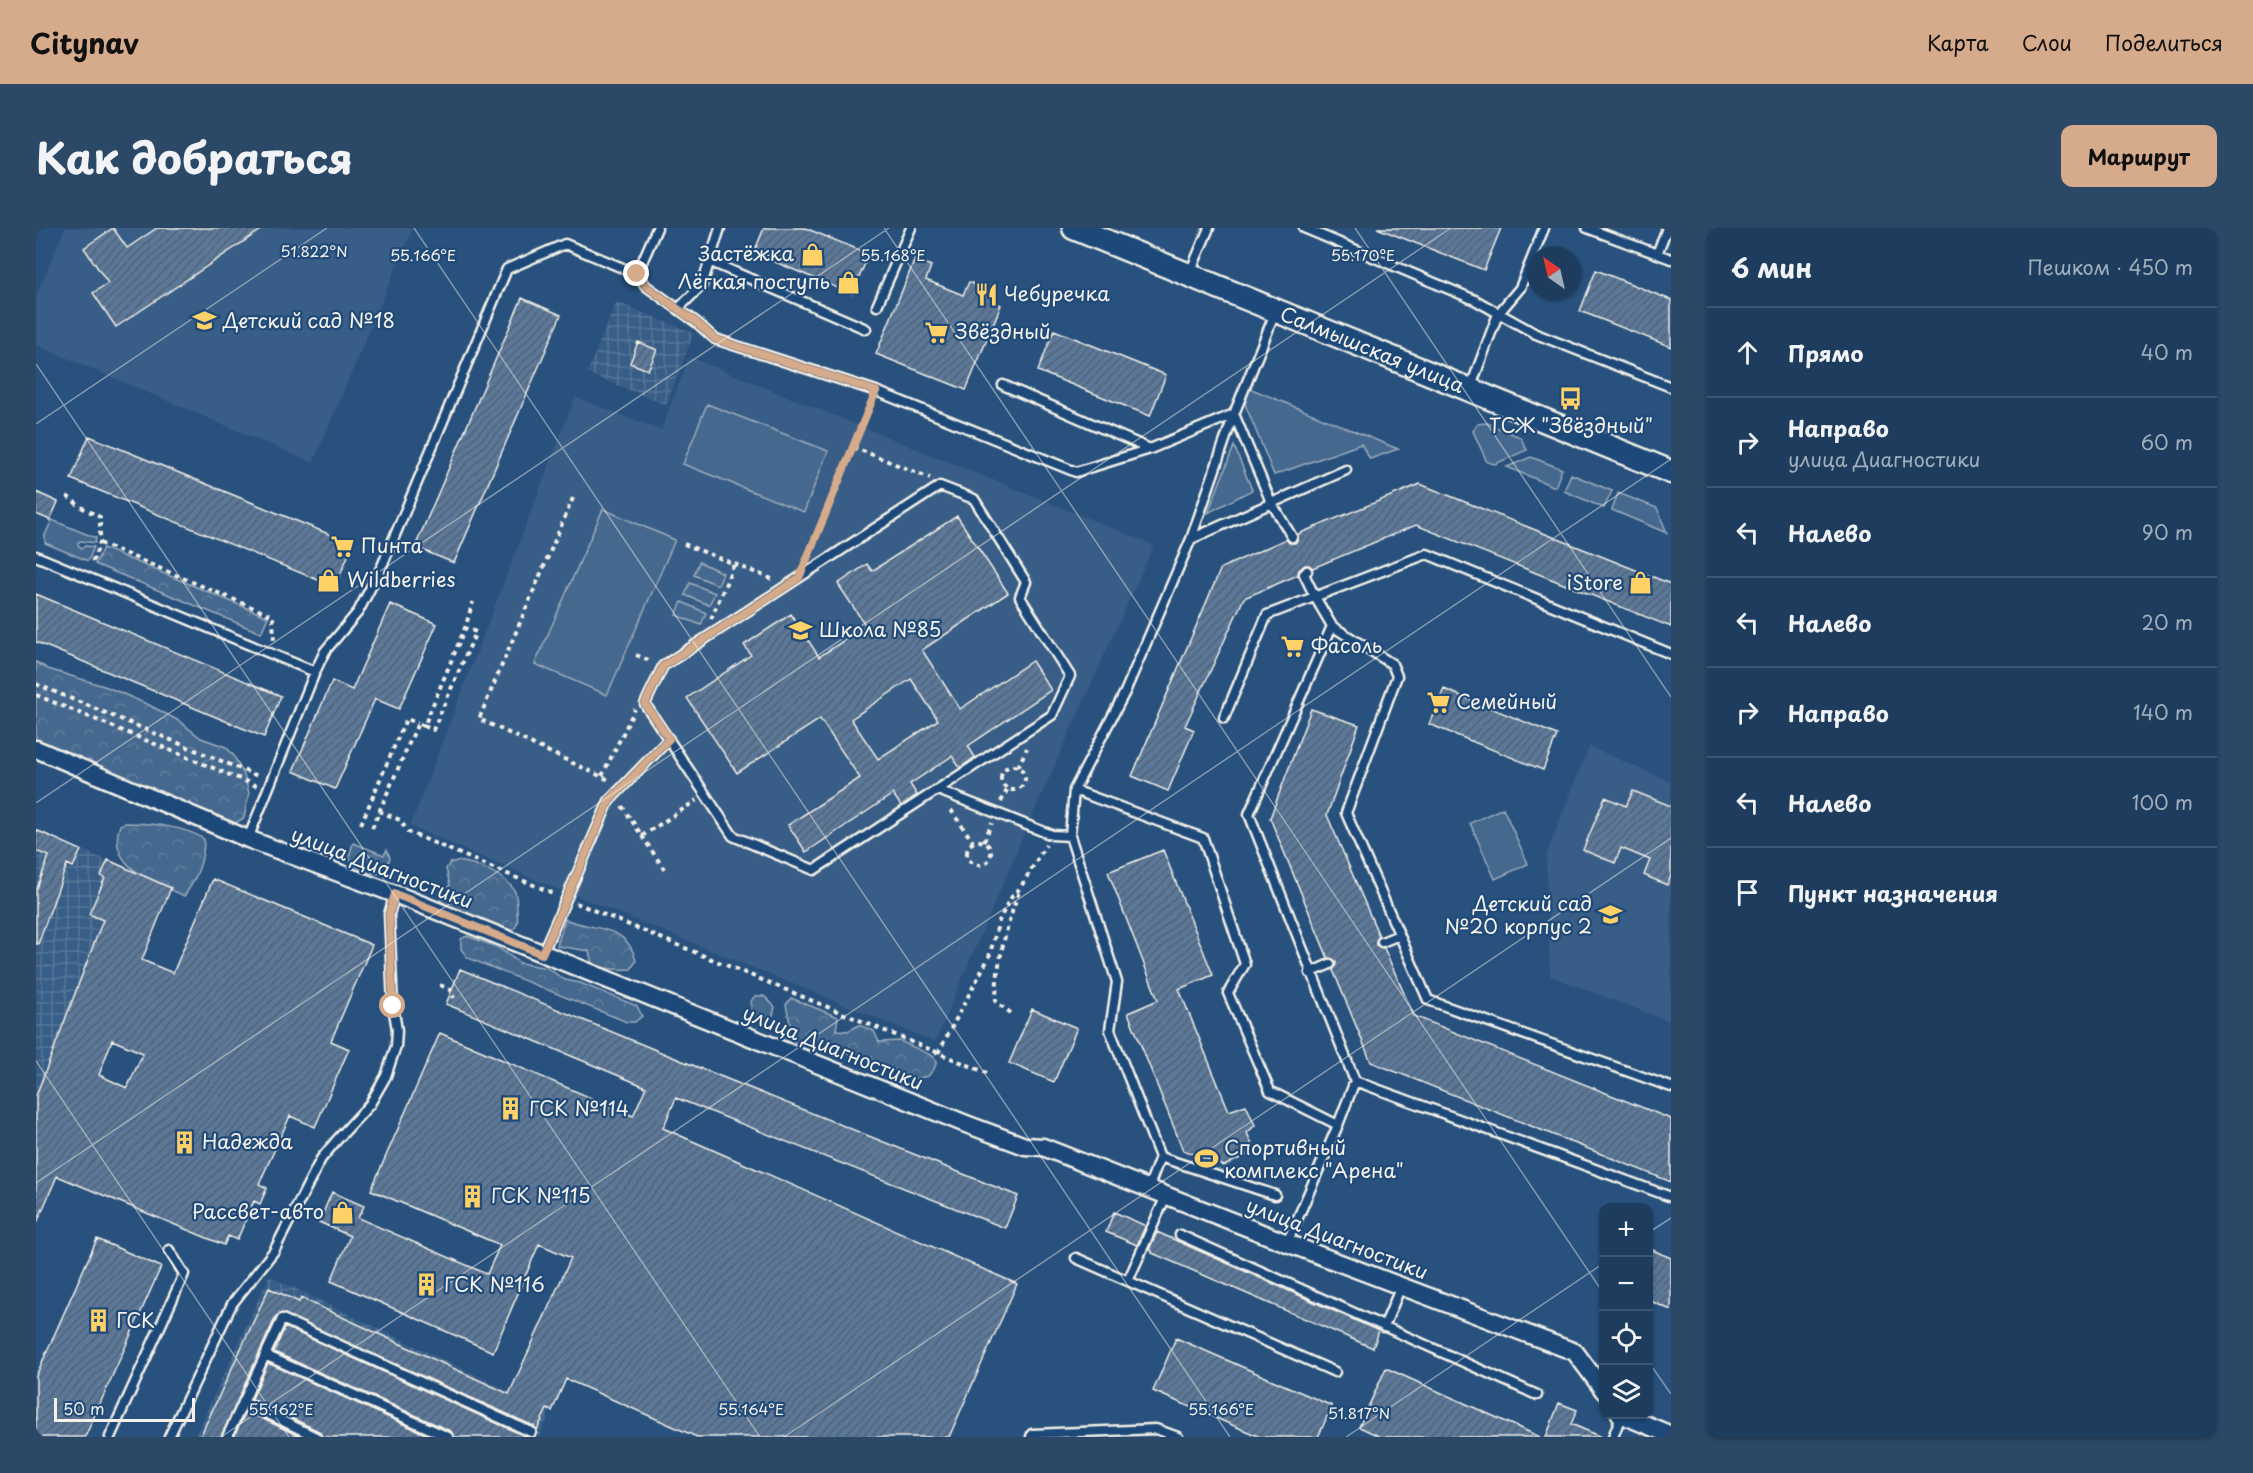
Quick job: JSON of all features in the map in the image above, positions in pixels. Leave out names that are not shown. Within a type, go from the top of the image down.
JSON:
[{"type":"main road","name":"Салмышская улица","points":[[1074,228],[1671,472]]},
{"type":"street","name":"улица Диагностики","points":[[36,749],[248,839],[395,894],[966,1124],[1025,1146],[1043,1147],[1287,1243],[1575,1352],[1599,1384]]},
{"type":"street","points":[[1630,1419],[1671,1435]]},
{"type":"lane","points":[[637,274],[657,228]]},
{"type":"lane","points":[[678,309],[702,285],[720,228]]},
{"type":"lane","points":[[877,306],[911,228]]},
{"type":"lane","points":[[1189,275],[1209,228]]},
{"type":"lane","points":[[1304,228],[1474,300],[1536,334],[1671,387]]},
{"type":"lane","points":[[1469,390],[1498,314],[1520,288],[1544,228]]},
{"type":"lane","points":[[1587,228],[1671,259]]},
{"type":"lane","points":[[1657,254],[1667,228]]},
{"type":"lane","points":[[248,839],[315,672],[326,651],[358,612],[382,566],[507,269],[565,244],[637,274],[646,286],[696,322],[715,339],[876,391],[1076,472],[1150,449],[1234,414]]},
{"type":"lane","points":[[709,261],[866,329]]},
{"type":"lane","points":[[1148,1189],[1160,1157],[1110,1030],[1118,982],[1070,836],[1074,790],[1125,692],[1191,539],[1234,414],[1276,310]]},
{"type":"lane","points":[[1003,386],[1150,449]]},
{"type":"lane","points":[[1234,414],[1271,502],[1292,537]]},
{"type":"lane","points":[[1191,539],[1346,470]]},
{"type":"lane","points":[[940,486],[974,499],[1026,582],[1020,597],[1070,676],[1052,715],[814,870],[733,836],[645,704],[663,666],[940,486]]},
{"type":"lane","points":[[1224,718],[1267,615],[1427,554],[1671,654]]},
{"type":"lane","points":[[36,556],[315,672]]},
{"type":"lane","points":[[1307,571],[1304,574],[1332,626],[1392,664],[1397,676],[1346,813],[1428,1000],[1671,1087]]},
{"type":"lane","points":[[1287,1243],[1355,1082],[1249,814],[1332,626]]},
{"type":"lane","points":[[542,954],[609,801],[669,739]]},
{"type":"lane","points":[[938,790],[1052,835],[1070,836]]},
{"type":"lane","points":[[1074,790],[1203,838],[1245,964],[1228,993],[1270,1091],[1338,1125]]},
{"type":"lane","points":[[169,1437],[232,1304],[274,1251],[321,1159],[370,1104],[386,1076],[396,1046],[397,1030],[393,1006],[389,924],[389,914],[395,894]]},
{"type":"lane","points":[[1382,942],[1400,935]]},
{"type":"lane","points":[[1310,973],[1330,964]]},
{"type":"lane","points":[[1355,1082],[1671,1197]]},
{"type":"lane","points":[[1160,1157],[1275,1195]]},
{"type":"lane","points":[[1128,1281],[1167,1196]]},
{"type":"lane","points":[[1180,1235],[1537,1395]]},
{"type":"lane","points":[[110,1437],[184,1274],[169,1250]]},
{"type":"lane","points":[[1076,1258],[1335,1372]]},
{"type":"lane","points":[[1384,1327],[1401,1286]]},
{"type":"lane","points":[[227,1437],[282,1319],[531,1432]]},
{"type":"lane","points":[[265,1355],[448,1437]]},
{"type":"lane","points":[[243,1402],[316,1437]]},
{"type":"lane","points":[[1613,1437],[1619,1419]]},
{"type":"lane","points":[[1031,1437],[1032,1434],[1156,1429],[1178,1437]]},
{"type":"path","points":[[799,578],[876,391]]},
{"type":"path","points":[[853,447],[933,479],[940,486]]},
{"type":"path","points":[[67,496],[100,518],[100,543],[86,576]]},
{"type":"path","points":[[573,498],[479,719],[623,786]]},
{"type":"path","points":[[100,543],[273,616],[276,656]]},
{"type":"path","points":[[684,544],[787,585]]},
{"type":"path","points":[[701,641],[734,564]]},
{"type":"path","points":[[423,726],[465,628],[473,602]]},
{"type":"path","points":[[361,824],[406,718],[434,730],[476,632],[465,628]]},
{"type":"path","points":[[36,684],[272,782]]},
{"type":"path","points":[[36,695],[269,791]]},
{"type":"path","points":[[602,776],[636,707],[645,704]]},
{"type":"path","points":[[372,828],[418,723]]},
{"type":"path","points":[[1012,765],[1019,767],[1025,776],[1021,787],[1013,790],[1005,787],[1001,780],[1005,768],[1012,765]]},
{"type":"path","points":[[938,790],[973,842]]},
{"type":"path","points":[[615,795],[664,869]]},
{"type":"path","points":[[642,836],[705,795]]},
{"type":"path","points":[[379,811],[400,820],[408,832],[987,1073]]},
{"type":"path","points":[[1011,1013],[996,1002],[996,979],[1008,921],[1020,888],[1052,835]]},
{"type":"path","points":[[981,841],[988,844],[991,855],[987,862],[975,864],[969,859],[967,851],[973,842],[981,841]]},
{"type":"path","points":[[938,1053],[989,957],[999,921],[1009,900],[1020,888]]},
{"type":"path","points":[[440,985],[451,990],[454,998]]},
{"type":"shaded area","name":"Детский сад №18","points":[[65,228],[413,228],[313,463],[36,345],[36,296]]},
{"type":"shaded area","points":[[616,302],[694,333],[666,405],[587,373]]},
{"type":"shaded area","name":"Школа №85","points":[[690,357],[1154,545],[1028,825],[935,1042],[562,891],[410,826],[575,397],[661,430]]},
{"type":"shaded area","name":"Детский сад №20 корпус 2","points":[[1589,746],[1671,782],[1671,1022],[1550,976],[1546,855]]},
{"type":"shaded area","points":[[36,830],[171,888],[36,1161]]},
{"type":"shaded area","points":[[269,1276],[550,1411],[540,1437],[195,1437]]},
{"type":"green space","points":[[1249,388],[1398,449],[1370,459],[1361,444],[1274,475],[1245,404]]},
{"type":"green space","points":[[707,404],[828,451],[804,512],[683,464]]},
{"type":"green space","points":[[1487,423],[1520,437],[1527,450],[1495,464],[1487,462],[1473,431],[1477,424]]},
{"type":"green space","points":[[1234,446],[1252,490],[1208,513]]},
{"type":"green space","points":[[1531,457],[1562,469],[1555,487],[1507,467]]},
{"type":"green space","points":[[1571,474],[1612,491],[1604,508],[1564,491]]},
{"type":"green space","points":[[1618,493],[1657,508],[1667,533],[1612,510]]},
{"type":"green space","points":[[603,509],[675,540],[607,695],[535,664]]},
{"type":"green space","points":[[52,520],[96,538],[95,543],[78,542],[82,548],[94,547],[88,561],[45,543],[45,535]]},
{"type":"green space","points":[[103,548],[268,617],[261,633],[95,564]]},
{"type":"green space","points":[[699,562],[723,573],[718,585],[694,575]]},
{"type":"green space","points":[[690,583],[715,593],[709,605],[685,595]]},
{"type":"green space","points":[[682,602],[706,613],[701,625],[676,615]]},
{"type":"green space","points":[[36,662],[48,669],[107,687],[149,705],[179,721],[201,738],[226,747],[234,756],[244,775],[249,793],[244,818],[235,823],[227,821],[36,741]]},
{"type":"green space","points":[[1503,808],[1528,864],[1495,879],[1470,823]]},
{"type":"green space","points":[[125,823],[177,828],[204,839],[203,855],[184,896],[147,878],[126,862],[117,840],[120,825]]},
{"type":"green space","points":[[353,843],[384,855],[387,850],[390,858],[384,873],[368,873],[355,866],[349,857]]},
{"type":"green space","points":[[457,861],[490,871],[511,886],[515,892],[518,918],[513,929],[510,931],[502,929],[440,900],[450,885],[446,869],[450,863]]},
{"type":"green space","points":[[565,919],[608,930],[625,940],[632,949],[636,961],[631,969],[597,966],[592,964],[589,951],[557,946]]},
{"type":"green space","points":[[467,936],[497,947],[520,963],[547,968],[565,980],[580,983],[637,1006],[642,1016],[635,1022],[627,1022],[468,958],[461,949],[461,939]]},
{"type":"green space","points":[[755,996],[764,996],[775,1007],[773,1015],[766,1022],[754,1017],[751,1004]]},
{"type":"green space","points":[[791,998],[838,1017],[836,1030],[848,1031],[859,1025],[874,1031],[879,1042],[900,1041],[933,1056],[937,1061],[934,1069],[928,1076],[915,1079],[853,1054],[815,1050],[787,1040],[785,1037],[791,1028],[786,1005]]},
{"type":"building","points":[[113,228],[127,248],[157,228],[264,228],[116,327],[93,293],[108,283],[84,248]]},
{"type":"building","points":[[764,228],[805,228],[869,254],[852,294],[768,259],[769,256],[755,250]]},
{"type":"building","points":[[1377,228],[1501,228],[1484,270]]},
{"type":"building","name":"Звёздный","points":[[915,259],[931,266],[926,280],[963,295],[969,282],[994,292],[991,300],[1001,305],[966,390],[876,354]]},
{"type":"building","points":[[1596,270],[1671,300],[1671,347],[1580,311]]},
{"type":"building","points":[[522,298],[561,315],[454,563],[415,547]]},
{"type":"building","points":[[1054,330],[1166,375],[1150,416],[1038,371]]},
{"type":"building","points":[[638,342],[657,350],[648,370],[630,363]]},
{"type":"building","points":[[89,436],[353,544],[335,587],[71,479]]},
{"type":"building","points":[[1420,484],[1671,584],[1671,627],[1416,525],[1313,568],[1305,565],[1299,570],[1298,575],[1244,598],[1185,726],[1194,730],[1168,791],[1132,776],[1221,568],[1286,539],[1289,543],[1295,543],[1298,540],[1298,534]]},
{"type":"building","points":[[36,492],[58,502],[50,520],[36,514]]},
{"type":"building","points":[[957,516],[1008,593],[922,650],[960,709],[1032,661],[1051,690],[968,746],[975,757],[960,768],[952,756],[910,784],[917,795],[901,806],[893,794],[806,852],[788,825],[860,778],[820,719],[737,773],[687,698],[751,655],[744,645],[791,614],[819,657],[866,626],[838,584],[867,564],[872,571]],"holes":[[[911,679],[938,720],[878,759],[851,719]]]},
{"type":"building","points":[[36,594],[281,696],[264,737],[36,642]]},
{"type":"building","points":[[390,604],[437,624],[399,709],[375,699],[335,789],[293,771],[332,681],[352,690]]},
{"type":"building","points":[[1444,689],[1557,735],[1543,770],[1429,724]]},
{"type":"building","points":[[1311,709],[1359,725],[1327,815],[1379,936],[1376,945],[1384,948],[1414,1016],[1671,1119],[1671,1182],[1371,1062],[1333,970],[1336,962],[1328,958],[1270,818]]},
{"type":"building","points":[[1633,791],[1671,806],[1671,876],[1667,885],[1644,875],[1650,860],[1621,848],[1615,863],[1583,850],[1605,797],[1626,806]]},
{"type":"building","points":[[36,830],[81,850],[73,867],[67,864],[38,944],[36,944],[36,891],[49,856],[36,851]]},
{"type":"building","points":[[1163,850],[1213,975],[1179,989],[1229,1111],[1246,1105],[1255,1125],[1247,1133],[1255,1151],[1224,1166],[1183,1150],[1128,1013],[1158,1000],[1108,872]]},
{"type":"building","points":[[108,860],[171,888],[142,960],[173,973],[213,879],[372,945],[331,1041],[349,1049],[315,1127],[290,1116],[259,1184],[267,1188],[260,1204],[254,1201],[237,1240],[228,1236],[224,1245],[57,1176],[36,1225],[36,1096],[103,920],[89,914],[105,878],[101,876]],"holes":[[[112,1040],[143,1053],[127,1088],[99,1075]]]},
{"type":"building","points":[[460,969],[1018,1196],[1005,1228],[676,1098],[663,1128],[1017,1284],[949,1437],[697,1437],[566,1379],[552,1411],[547,1409],[537,1430],[534,1426],[282,1313],[276,1316],[221,1437],[200,1437],[269,1288],[299,1302],[301,1298],[509,1394],[571,1258],[539,1244],[493,1352],[331,1281],[350,1236],[319,1222],[332,1192],[364,1206],[358,1218],[487,1274],[500,1245],[371,1190],[440,1033],[633,1116],[646,1087],[446,1004]]},
{"type":"building","points":[[1032,1009],[1077,1028],[1054,1082],[1009,1063]]},
{"type":"building","points":[[1114,1212],[1144,1225],[1137,1245],[1106,1232]]},
{"type":"building","points":[[1157,1232],[1379,1331],[1373,1348],[1152,1253],[1149,1250]]},
{"type":"building","name":"ГСК","points":[[97,1239],[161,1267],[85,1437],[36,1437],[36,1376]]},
{"type":"building","points":[[1653,1250],[1671,1258],[1671,1310],[1653,1302]]},
{"type":"building","points":[[285,1327],[527,1437],[454,1437],[451,1431],[274,1352]]},
{"type":"building","points":[[1176,1338],[1332,1406],[1318,1437],[1260,1437],[1153,1391]]},
{"type":"building","points":[[268,1363],[432,1437],[322,1437],[319,1431],[252,1399]]},
{"type":"building","points":[[1386,1368],[1540,1437],[1381,1437],[1359,1427]]},
{"type":"building","points":[[1559,1403],[1577,1410],[1571,1424],[1602,1437],[1546,1437]]},
{"type":"building","points":[[246,1411],[301,1437],[234,1437]]},
{"type":"place","name":"Застёжка","points":[[812,254]]},
{"type":"place","name":"Лёгкая поступь","points":[[848,282]]},
{"type":"place","name":"Чебуречка","points":[[986,294]]},
{"type":"place","name":"Детский сад №18","points":[[205,321]]},
{"type":"place","name":"Звёздный","points":[[937,332]]},
{"type":"place","name":"ТСЖ \"Звёздный\"","points":[[1571,399]]},
{"type":"place","name":"Пинта","points":[[343,546]]},
{"type":"place","name":"Wildberries","points":[[329,580]]},
{"type":"place","name":"iStore","points":[[1641,583]]},
{"type":"place","name":"Школа №85","points":[[801,630]]},
{"type":"place","name":"Фасоль","points":[[1293,646]]},
{"type":"place","name":"Семейный","points":[[1438,702]]},
{"type":"place","name":"Детский сад №20 корпус 2","points":[[1610,915]]},
{"type":"place","name":"ГСК №114","points":[[511,1109]]},
{"type":"place","name":"Надежда","points":[[184,1142]]},
{"type":"place","name":"Спортивный комплекс \"Арена\"","points":[[1206,1159]]},
{"type":"place","name":"ГСК №115","points":[[473,1196]]},
{"type":"place","name":"Рассвет-авто","points":[[342,1212]]},
{"type":"place","name":"ГСК №116","points":[[426,1285]]},
{"type":"place","name":"ГСК","points":[[98,1321]]},
{"type":"route","points":[[393,1006],[389,914],[395,894],[542,954],[609,801],[669,739],[645,704],[663,666],[799,578],[876,391],[715,339],[696,322],[646,286],[637,274]]}]
